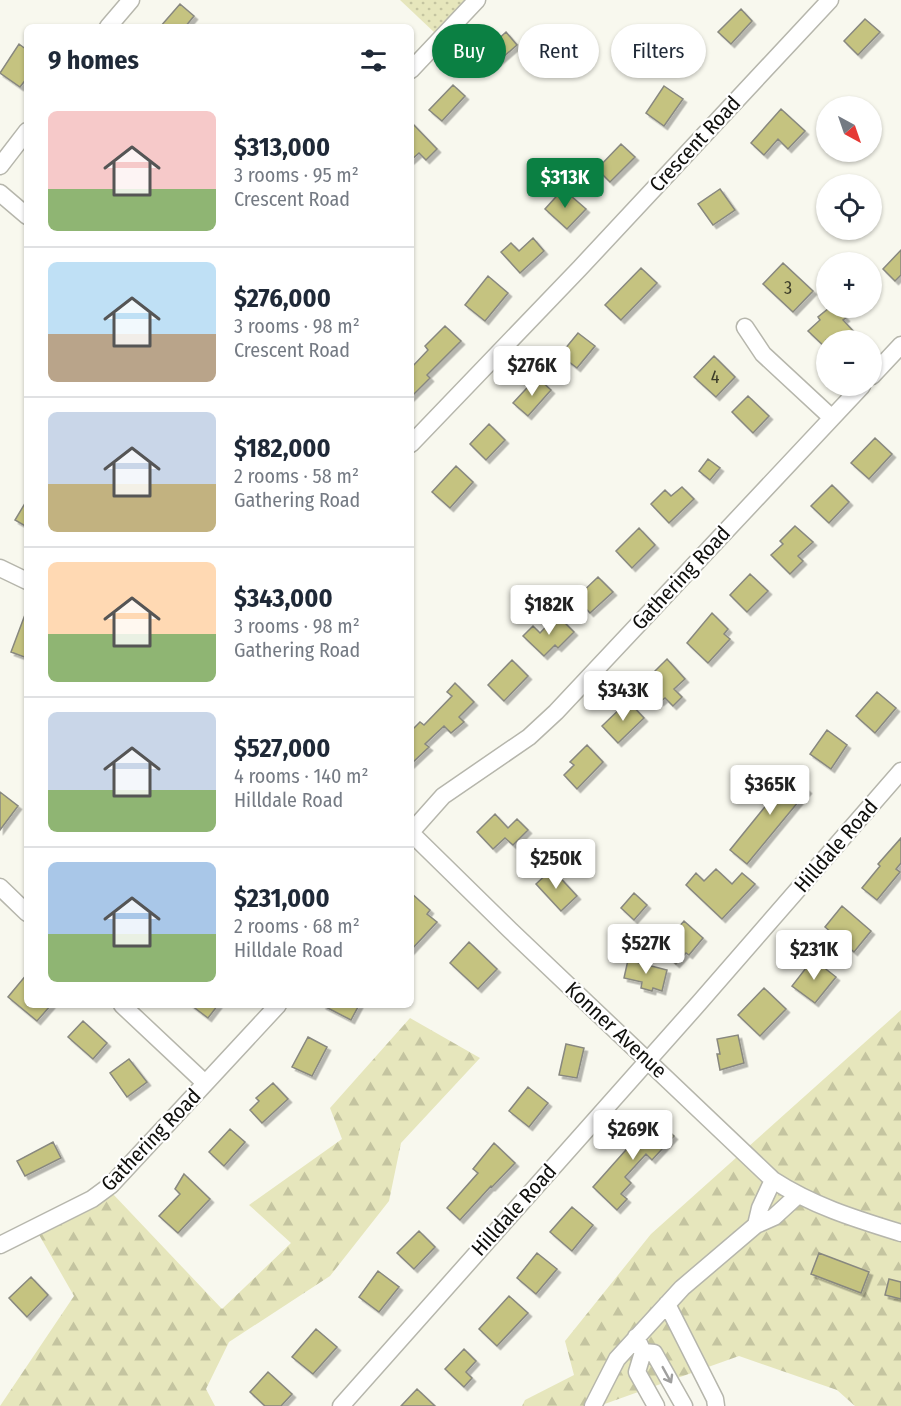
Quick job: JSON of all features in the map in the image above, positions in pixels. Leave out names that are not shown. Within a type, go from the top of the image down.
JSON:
[{"type":"street","points":[[111,24],[131,0]]},
{"type":"street","points":[[414,67],[477,0]]},
{"type":"street","name":"Crescent Road","points":[[414,441],[580,268],[830,0]]},
{"type":"street","points":[[0,166],[24,135]]},
{"type":"street","points":[[0,193],[24,213]]},
{"type":"street","points":[[745,327],[763,354],[832,417]]},
{"type":"street","points":[[882,365],[901,345]]},
{"type":"street","name":"Gathering Road","points":[[414,829],[443,796],[528,737],[556,712],[852,396]]},
{"type":"street","points":[[0,568],[24,580]]},
{"type":"street","name":"Hilldale Road","points":[[341,1406],[901,771]]},
{"type":"street","name":"Konner Avenue","points":[[414,835],[773,1180],[798,1196],[827,1209],[901,1233]]},
{"type":"street","points":[[0,887],[24,910]]},
{"type":"street","points":[[125,1008],[205,1083]]},
{"type":"street","name":"Gathering Road","points":[[0,1245],[92,1199],[111,1185],[275,1008]]},
{"type":"street","points":[[756,1225],[760,1208],[773,1180]]},
{"type":"street","points":[[593,1406],[616,1359],[640,1345],[667,1304],[682,1288],[756,1225],[774,1217],[798,1196]]},
{"type":"street","points":[[667,1304],[715,1399],[716,1406]]},
{"type":"street","points":[[640,1345],[637,1372],[656,1406]]},
{"type":"street","points":[[640,1345],[654,1353],[684,1406]]},
{"type":"green space","points":[[400,0],[470,0],[445,24],[432,24],[432,30]]},
{"type":"green space","points":[[901,1010],[901,1406],[855,1406],[837,1390],[739,1356],[599,1406],[522,1406],[525,1400],[574,1375],[565,1341],[651,1234]]},
{"type":"green space","points":[[410,1018],[480,1058],[401,1143],[389,1201],[330,1276],[229,1342],[206,1389],[215,1406],[0,1406],[74,1296],[38,1233],[112,1193],[222,1309],[291,1243],[249,1205],[342,1139],[330,1108]]},
{"type":"building","points":[[180,4],[194,16],[187,24],[163,24]]},
{"type":"building","points":[[741,9],[752,21],[731,44],[718,32]]},
{"type":"building","points":[[865,19],[880,32],[858,55],[844,41]]},
{"type":"building","points":[[506,32],[517,45],[506,55]]},
{"type":"building","points":[[19,44],[24,48],[24,82],[20,87],[0,73]]},
{"type":"building","points":[[453,85],[465,96],[442,121],[429,110]]},
{"type":"building","points":[[664,86],[683,99],[664,126],[646,113]]},
{"type":"building","points":[[781,109],[805,131],[788,149],[778,139],[764,155],[751,143]]},
{"type":"building","points":[[414,125],[437,149],[426,160],[419,153],[414,157]]},
{"type":"building","points":[[621,144],[635,157],[610,182],[597,169]]},
{"type":"building","points":[[563,189],[586,209],[567,229],[545,209]]},
{"type":"building","points":[[720,189],[735,210],[713,225],[698,204]]},
{"type":"building","points":[[533,238],[544,251],[520,273],[501,252],[511,243],[519,251]]},
{"type":"building","points":[[901,250],[901,275],[895,281],[883,269]]},
{"type":"building","points":[[783,263],[813,291],[793,312],[763,284]]},
{"type":"building","points":[[641,268],[657,283],[621,320],[605,305]]},
{"type":"building","points":[[488,276],[508,293],[485,321],[465,305]]},
{"type":"building","points":[[819,318],[846,318],[843,320],[852,330],[816,330],[816,339],[808,331],[820,320]]},
{"type":"building","points":[[445,326],[461,341],[427,375],[430,378],[414,394],[414,365],[428,350],[425,346]]},
{"type":"building","points":[[578,333],[595,346],[577,368],[560,355]]},
{"type":"building","points":[[714,356],[735,377],[716,397],[694,377]]},
{"type":"building","points":[[537,377],[551,390],[528,416],[513,403]]},
{"type":"building","points":[[748,396],[769,416],[753,433],[732,412]]},
{"type":"building","points":[[489,424],[505,440],[486,460],[470,444]]},
{"type":"building","points":[[875,438],[892,454],[869,479],[851,463]]},
{"type":"building","points":[[708,459],[720,468],[710,480],[699,471]]},
{"type":"building","points":[[456,466],[473,482],[450,508],[432,492]]},
{"type":"building","points":[[832,485],[849,502],[829,523],[811,506]]},
{"type":"building","points":[[682,487],[694,499],[669,523],[651,504],[665,490],[671,496]]},
{"type":"building","points":[[24,505],[24,525],[15,520]]},
{"type":"building","points":[[795,526],[813,542],[798,556],[803,561],[790,574],[771,555],[783,544],[780,541]]},
{"type":"building","points":[[639,528],[655,545],[632,568],[616,551]]},
{"type":"building","points":[[750,574],[768,591],[747,612],[730,595]]},
{"type":"building","points":[[598,577],[613,592],[590,613],[576,598]]},
{"type":"building","points":[[712,613],[728,629],[724,634],[730,639],[708,663],[687,643]]},
{"type":"building","points":[[557,615],[574,632],[558,648],[555,645],[544,656],[523,636],[533,626],[540,633]]},
{"type":"building","points":[[24,617],[24,657],[11,652]]},
{"type":"building","points":[[667,659],[685,679],[674,689],[682,697],[673,706],[665,698],[660,702],[647,688],[655,679],[651,675]]},
{"type":"building","points":[[512,660],[528,676],[504,701],[488,685]]},
{"type":"building","points":[[455,683],[474,702],[459,717],[464,722],[451,733],[444,726],[425,744],[429,747],[414,761],[414,728],[420,722],[424,725],[452,696],[447,692]]},
{"type":"building","points":[[877,692],[896,708],[875,733],[856,716]]},
{"type":"building","points":[[628,701],[644,718],[618,743],[602,726]]},
{"type":"building","points":[[827,730],[847,745],[831,769],[810,754]]},
{"type":"building","points":[[587,745],[603,762],[577,789],[564,775],[574,765],[570,762]]},
{"type":"building","points":[[787,771],[808,790],[747,864],[730,850],[768,803],[763,799]]},
{"type":"building","points":[[0,792],[18,806],[0,830]]},
{"type":"building","points":[[495,814],[508,828],[517,819],[528,830],[513,845],[505,838],[493,849],[477,832]]},
{"type":"building","points":[[901,838],[901,863],[896,869],[900,872],[877,900],[862,888],[880,866],[878,864]]},
{"type":"building","points":[[552,869],[577,896],[561,911],[536,884]]},
{"type":"building","points":[[716,869],[732,884],[742,873],[755,884],[722,919],[686,885],[696,873],[704,881]]},
{"type":"building","points":[[634,893],[647,905],[634,920],[621,908]]},
{"type":"building","points":[[414,896],[430,910],[427,914],[437,922],[414,947]]},
{"type":"building","points":[[842,906],[871,931],[854,952],[825,927]]},
{"type":"building","points":[[684,921],[703,938],[689,955],[686,953],[676,964],[659,949],[669,938],[663,933],[670,925],[676,930]]},
{"type":"building","points":[[469,942],[497,969],[478,989],[450,963]]},
{"type":"building","points":[[813,959],[836,977],[815,1003],[792,986]]},
{"type":"building","points":[[628,960],[667,970],[662,991],[641,988],[642,982],[624,978]]},
{"type":"building","points":[[24,978],[24,1008],[48,1008],[37,1021],[8,997]]},
{"type":"building","points":[[764,988],[786,1009],[760,1036],[738,1015]]},
{"type":"building","points":[[195,1008],[216,1008],[208,1018]]},
{"type":"building","points":[[328,1008],[357,1008],[351,1020]]},
{"type":"building","points":[[83,1021],[107,1043],[93,1059],[68,1037]]},
{"type":"building","points":[[738,1035],[744,1063],[720,1070],[717,1039]]},
{"type":"building","points":[[308,1037],[327,1047],[312,1076],[292,1067]]},
{"type":"building","points":[[566,1044],[584,1048],[577,1078],[559,1075]]},
{"type":"building","points":[[129,1059],[147,1082],[127,1097],[110,1073]]},
{"type":"building","points":[[273,1083],[288,1099],[262,1123],[250,1110],[259,1101],[256,1098]]},
{"type":"building","points":[[528,1087],[548,1103],[529,1127],[509,1111]]},
{"type":"building","points":[[652,1116],[674,1136],[652,1160],[646,1154],[625,1177],[631,1183],[621,1194],[627,1199],[617,1210],[593,1187],[633,1142],[631,1140]]},
{"type":"building","points":[[230,1129],[245,1142],[224,1166],[209,1152]]},
{"type":"building","points":[[53,1142],[61,1158],[25,1176],[17,1161]]},
{"type":"building","points":[[494,1143],[515,1163],[460,1220],[447,1208],[478,1173],[473,1169]]},
{"type":"building","points":[[184,1174],[210,1199],[178,1233],[159,1216],[180,1194],[175,1189]]},
{"type":"building","points":[[572,1207],[593,1225],[572,1251],[550,1232]]},
{"type":"building","points":[[419,1231],[435,1247],[414,1269],[397,1253]]},
{"type":"building","points":[[537,1253],[557,1269],[536,1294],[517,1278]]},
{"type":"building","points":[[819,1253],[869,1272],[861,1293],[811,1274]]},
{"type":"building","points":[[378,1271],[399,1287],[379,1312],[359,1297]]},
{"type":"building","points":[[31,1277],[48,1295],[27,1317],[9,1298]]},
{"type":"building","points":[[889,1279],[901,1282],[901,1299],[885,1295]]},
{"type":"building","points":[[509,1296],[528,1313],[497,1346],[479,1329]]},
{"type":"building","points":[[316,1329],[337,1347],[313,1374],[292,1357]]},
{"type":"building","points":[[464,1349],[476,1361],[466,1372],[472,1378],[464,1387],[445,1369]]},
{"type":"building","points":[[268,1372],[292,1394],[281,1406],[265,1406],[250,1392]]},
{"type":"building","points":[[417,1389],[435,1406],[401,1406]]}]
